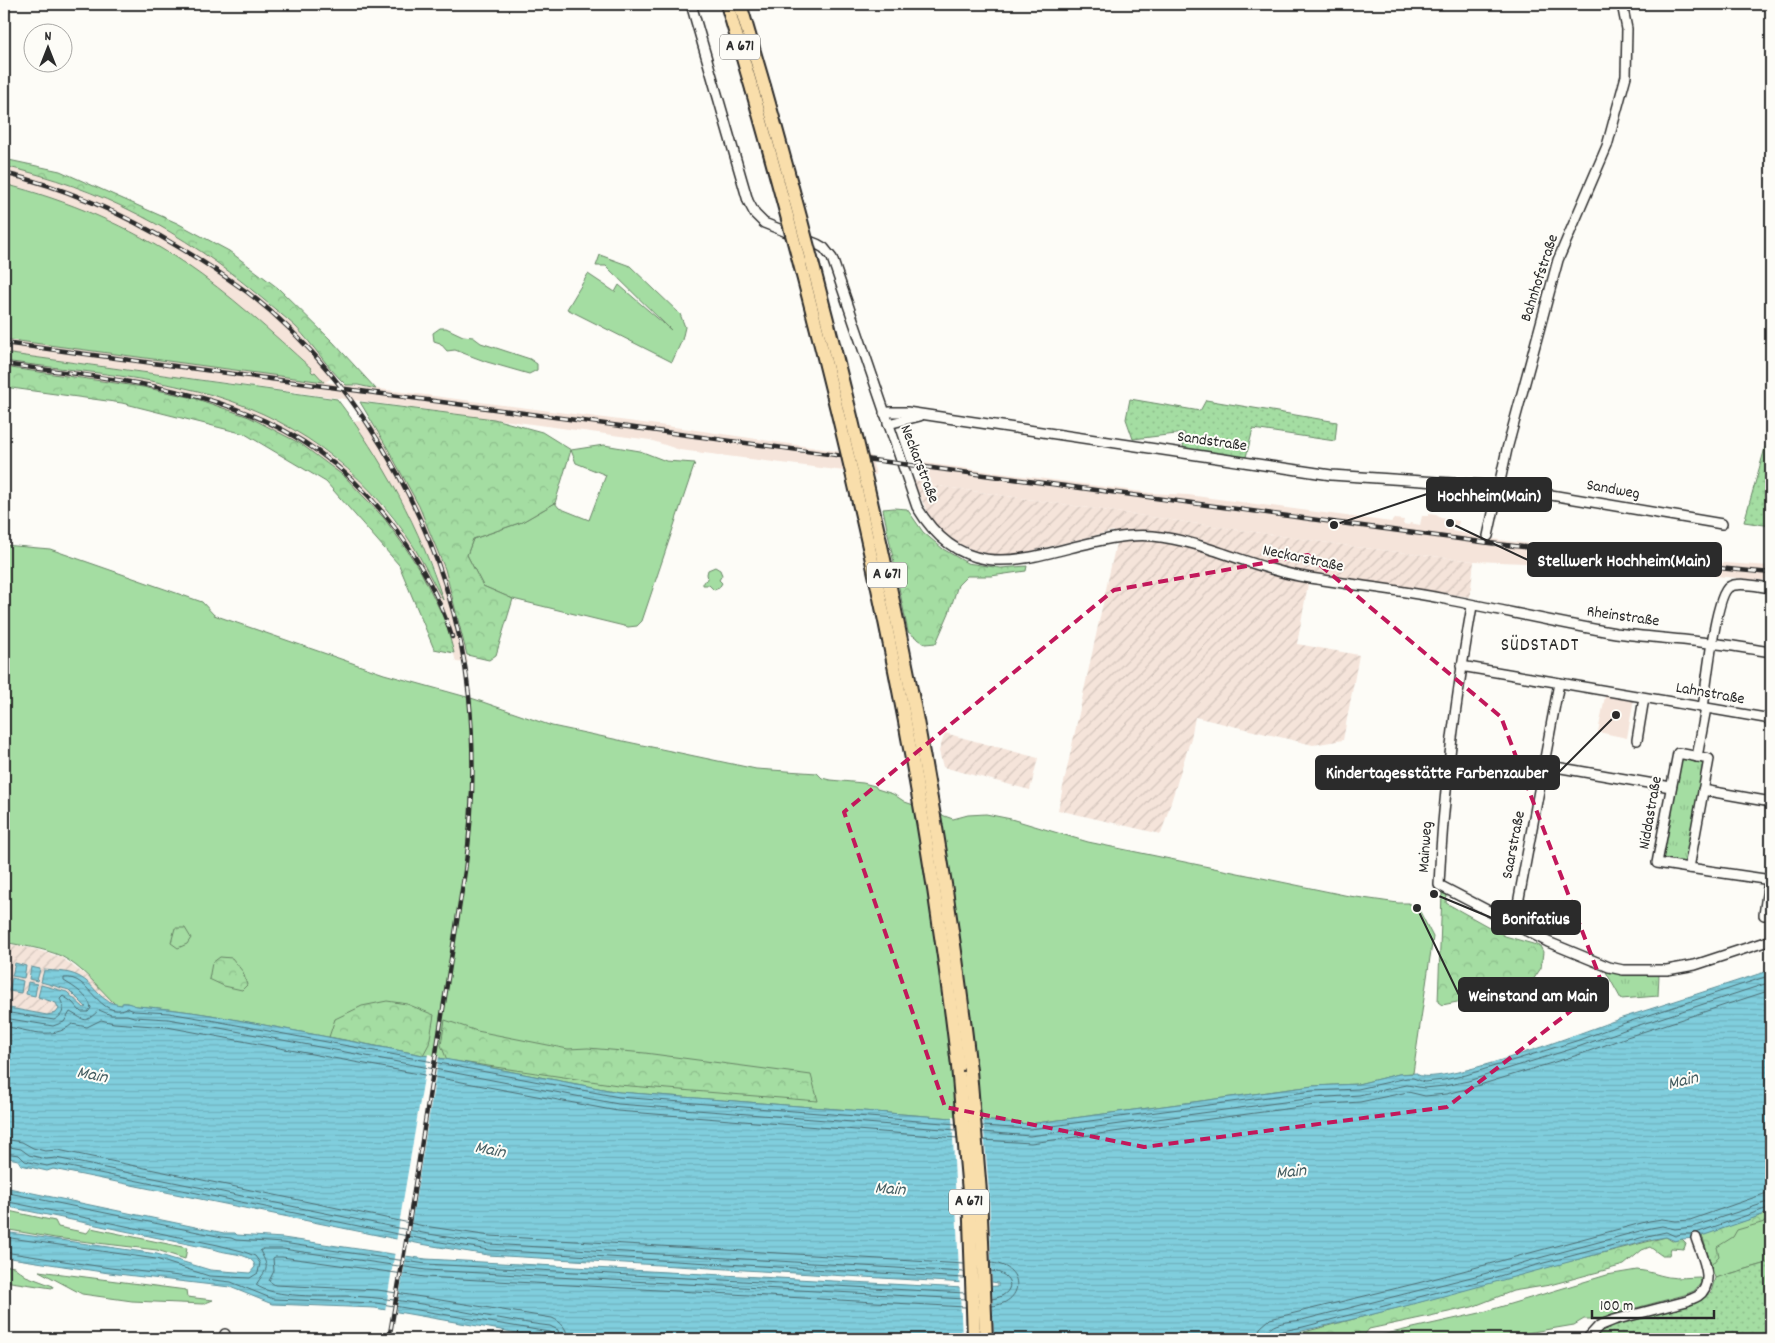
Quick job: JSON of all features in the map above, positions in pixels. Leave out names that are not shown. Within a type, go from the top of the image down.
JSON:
[{"type":"highway","name":"A 671","points":[[727,4],[758,88],[810,252],[866,484],[902,649],[938,838],[958,967],[974,1109],[981,1211],[986,1339]]},
{"type":"highway","name":"A 671","points":[[740,4],[758,88],[840,422],[890,646],[922,812],[944,946],[963,1110],[972,1257],[974,1339]]},
{"type":"street","name":"Neckarstraße","points":[[691,4],[748,201],[755,214],[764,223],[817,244],[824,248],[832,258],[914,499],[925,520],[946,542],[974,556],[993,560],[1018,560],[1049,555],[1110,539],[1127,536],[1152,536],[1179,540],[1289,574],[1446,599],[1472,606]]},
{"type":"street","name":"Bahnhofstraße","points":[[1488,536],[1498,486],[1558,260],[1607,146],[1622,93],[1626,76],[1627,36],[1622,4]]},
{"type":"street","name":"Sandstraße","points":[[884,413],[906,412],[1331,475],[1498,486]]},
{"type":"street","name":"Sandstraße","points":[[888,424],[923,416]]},
{"type":"street","name":"Sandweg","points":[[1498,486],[1722,524]]},
{"type":"street","points":[[1764,915],[1770,880],[1689,868],[1709,759],[1697,757],[1712,643],[1720,603],[1728,588],[1742,585],[1771,588]]},
{"type":"street","name":"Rheinstraße","points":[[1472,606],[1618,633],[1712,643],[1771,652]]},
{"type":"street","name":"Mainweg","points":[[1472,606],[1461,666],[1441,833],[1439,885],[1548,942],[1609,967],[1634,972],[1667,970],[1695,965],[1771,940]]},
{"type":"street","name":"Lahnstraße","points":[[1461,666],[1771,719]]},
{"type":"street","name":"Saarstraße","points":[[1514,925],[1559,683]]},
{"type":"street","points":[[1637,740],[1644,698]]},
{"type":"street","name":"Niddastraße","points":[[1689,868],[1657,862],[1678,753],[1697,757]]},
{"type":"street","points":[[1544,765],[1671,788]]},
{"type":"street","points":[[1703,790],[1771,802]]},
{"type":"street","points":[[1587,1339],[1599,1326],[1614,1320],[1698,1296],[1704,1290],[1708,1278],[1696,1238]]},
{"type":"highlighted area","points":[[1308,555],[1501,717],[1603,986],[1447,1107],[1144,1147],[945,1107],[844,812],[1114,590]]},
{"type":"shaded area","points":[[4,166],[37,173],[109,200],[153,221],[207,254],[296,327],[336,376],[325,382],[689,429],[871,456],[876,475],[680,450],[650,440],[4,353],[4,339],[323,381],[314,372],[313,374],[312,369],[238,304],[184,263],[117,225],[32,191],[4,184]]},
{"type":"shaded area","points":[[4,361],[144,380],[198,391],[230,400],[282,422],[306,437],[350,471],[372,493],[413,545],[441,596],[434,570],[406,511],[354,421],[371,422],[419,506],[445,569],[468,663],[456,662],[445,620],[421,572],[407,550],[345,477],[301,444],[249,417],[143,387],[4,367]]},
{"type":"shaded area","points":[[925,463],[1150,493],[1188,495],[1391,522],[1394,519],[1404,520],[1403,524],[1409,525],[1410,523],[1420,525],[1422,516],[1428,516],[1428,514],[1436,515],[1441,518],[1459,521],[1458,525],[1452,528],[1452,531],[1492,539],[1553,547],[1554,543],[1724,563],[1771,566],[1771,581],[1603,566],[1474,561],[1356,547],[931,485]]},
{"type":"shaded area","points":[[912,480],[930,482],[931,485],[1356,547],[1474,561],[1470,597],[1310,573],[1297,644],[1359,655],[1343,740],[1313,745],[1195,717],[1191,738],[1161,834],[1058,810],[1118,534],[1113,531],[1019,554],[991,554],[975,551],[958,543],[943,532],[931,519]]},
{"type":"shaded area","points":[[1606,692],[1634,698],[1627,738],[1598,732]]},
{"type":"shaded area","points":[[945,733],[1038,758],[1030,790],[943,767],[939,751]]},
{"type":"shaded area","points":[[4,943],[61,957],[96,983],[103,993],[117,1006],[49,1016],[4,1007]]},
{"type":"green space","points":[[4,159],[60,171],[177,223],[229,251],[278,288],[333,342],[376,389],[358,385],[346,385],[296,327],[230,272],[170,232],[107,199],[39,175],[4,166]]},
{"type":"green space","points":[[4,184],[74,206],[142,237],[184,263],[234,300],[266,327],[324,382],[4,339]]},
{"type":"green space","points":[[600,255],[630,266],[680,314],[685,327],[682,340],[672,362],[567,309],[588,274],[615,292],[619,285],[671,330],[606,266],[596,266]]},
{"type":"green space","points":[[440,328],[446,328],[463,336],[473,337],[481,343],[530,359],[537,364],[537,370],[529,374],[487,362],[455,350],[447,351],[440,343],[434,341],[433,333]]},
{"type":"green space","points":[[4,353],[337,399],[369,445],[399,495],[423,547],[443,600],[414,547],[394,518],[372,492],[321,448],[293,429],[231,401],[198,391],[126,377],[4,361]]},
{"type":"green space","points":[[4,367],[143,387],[194,398],[249,417],[301,444],[345,477],[384,518],[421,572],[445,620],[454,653],[434,649],[399,565],[326,482],[245,434],[122,403],[4,387]]},
{"type":"green space","points":[[1130,399],[1200,411],[1206,400],[1337,422],[1335,441],[1253,429],[1246,457],[1183,448],[1185,433],[1133,439],[1126,419]]},
{"type":"green space","points":[[360,402],[494,419],[542,432],[571,450],[555,503],[522,522],[473,539],[467,555],[483,586],[513,599],[496,655],[489,660],[467,655],[445,569],[419,506]]},
{"type":"green space","points":[[1771,427],[1771,526],[1744,522]]},
{"type":"green space","points":[[604,445],[640,451],[666,461],[695,463],[642,621],[637,626],[628,627],[513,599],[483,586],[467,555],[473,539],[522,522],[555,503],[559,508],[589,520],[606,475],[576,463],[571,450]]},
{"type":"green space","points":[[883,509],[907,509],[923,532],[943,549],[967,563],[1001,568],[1027,566],[1026,571],[991,576],[967,576],[958,585],[949,613],[936,643],[925,644],[908,632]]},
{"type":"green space","points":[[4,545],[50,549],[202,602],[214,615],[384,674],[474,699],[552,726],[756,769],[817,773],[822,778],[830,780],[863,783],[893,794],[905,802],[953,819],[968,815],[986,814],[1011,819],[1088,842],[1349,896],[1408,903],[1419,910],[1433,937],[1413,1073],[1399,1074],[1358,1084],[1313,1086],[1029,1124],[619,1092],[211,1015],[135,1006],[125,1003],[123,1005],[116,1005],[83,972],[61,956],[40,949],[4,942]]},
{"type":"green space","points":[[715,567],[720,570],[722,575],[719,580],[722,583],[719,588],[714,590],[709,585],[703,585],[703,582],[708,579],[708,570]]},
{"type":"green space","points":[[1679,757],[1704,762],[1687,863],[1661,859]]},
{"type":"green space","points":[[1442,893],[1447,895],[1446,903],[1505,936],[1540,946],[1543,952],[1541,968],[1531,983],[1518,990],[1442,1005],[1438,1002]]},
{"type":"green space","points":[[175,928],[185,928],[191,938],[187,944],[178,948],[171,943]]},
{"type":"green space","points":[[220,957],[232,958],[243,972],[247,985],[242,990],[224,986],[209,979],[212,963]]},
{"type":"green space","points":[[1605,970],[1634,975],[1659,974],[1658,996],[1621,999]]},
{"type":"green space","points":[[387,1001],[407,1004],[434,1015],[429,1044],[423,1055],[329,1037],[335,1019],[362,1006]]},
{"type":"green space","points":[[445,1020],[477,1031],[568,1049],[588,1048],[645,1053],[811,1075],[818,1101],[618,1085],[447,1060],[441,1045]]},
{"type":"green space","points":[[4,1210],[55,1221],[58,1227],[87,1233],[91,1228],[187,1248],[185,1259],[157,1250],[55,1238],[4,1229]]},
{"type":"green space","points":[[1771,1212],[1771,1262],[1715,1278],[1702,1235]]},
{"type":"green space","points":[[1771,1212],[1771,1222],[1768,1221],[1737,1230],[1733,1237],[1717,1247],[1719,1256],[1711,1265],[1702,1235]]},
{"type":"green space","points":[[1666,1237],[1672,1241],[1682,1239],[1686,1243],[1684,1249],[1671,1248],[1669,1255],[1661,1255],[1650,1247],[1642,1250],[1624,1265],[1550,1285],[1513,1291],[1472,1307],[1369,1329],[1361,1339],[1265,1339],[1304,1332]]},
{"type":"green space","points":[[1771,1262],[1771,1339],[1592,1339],[1603,1330],[1616,1324],[1702,1299],[1711,1292],[1715,1278]]},
{"type":"green space","points":[[4,1265],[14,1267],[26,1276],[53,1286],[52,1288],[4,1281]]},
{"type":"green space","points":[[1637,1270],[1672,1278],[1700,1277],[1701,1283],[1694,1291],[1684,1295],[1601,1319],[1584,1319],[1574,1325],[1491,1339],[1364,1339],[1480,1313],[1607,1275]]},
{"type":"green space","points":[[39,1271],[186,1290],[187,1297],[213,1300],[203,1304],[132,1301],[82,1294]]},
{"type":"water","points":[[15,963],[26,966],[24,978],[12,976]]},
{"type":"water","points":[[31,967],[40,969],[37,981],[29,979]]},
{"type":"water","name":"Main","points":[[44,970],[74,974],[90,984],[103,997],[114,1004],[122,1005],[122,1003],[126,1003],[211,1015],[619,1092],[1029,1124],[1313,1086],[1358,1084],[1399,1074],[1417,1073],[1418,1075],[1433,1076],[1456,1072],[1517,1055],[1622,1018],[1771,970],[1771,1212],[1696,1238],[1675,1241],[1666,1237],[1654,1239],[1411,1304],[1265,1339],[593,1339],[535,1336],[375,1308],[272,1304],[230,1287],[109,1273],[4,1257],[4,1232],[157,1254],[210,1270],[250,1273],[255,1267],[250,1259],[239,1255],[4,1206],[4,1187],[224,1233],[283,1238],[426,1259],[963,1288],[998,1286],[998,1283],[966,1283],[488,1255],[421,1244],[53,1169],[47,1171],[21,1165],[18,1160],[4,1157],[4,1007],[47,1015],[56,1013],[59,1009],[56,1003],[38,997],[41,985],[67,992],[84,1008],[86,1007],[69,990],[41,982]]},
{"type":"water","points":[[12,978],[23,981],[21,993],[9,991]]},
{"type":"water","points":[[28,982],[37,984],[35,996],[26,994]]},
{"type":"pier","points":[[428,1054],[439,1056],[408,1244],[396,1242]]},
{"type":"pier","points":[[952,1116],[983,1118],[989,1191],[994,1339],[962,1339]]},
{"type":"pier","points":[[395,1251],[407,1253],[396,1314],[385,1312]]},
{"type":"railway","points":[[4,173],[51,186],[96,204],[140,225],[190,254],[247,292],[290,329],[330,373],[366,421],[397,473],[424,527],[445,583],[460,640],[469,696],[472,762],[470,827],[465,871],[389,1339]]},
{"type":"railway","points":[[4,343],[1489,543],[1644,561],[1771,573]]},
{"type":"railway","points":[[4,364],[114,379],[167,389],[217,402],[265,421],[310,446],[353,480],[402,537],[434,592],[452,637]]},
{"type":"place","name":"Stellwerk Hochheim(Main)","points":[[1450,523]]},
{"type":"place","name":"Hochheim(Main)","points":[[1334,525]]},
{"type":"place","name":"Kindertagesstätte Farbenzauber","points":[[1616,715]]},
{"type":"place","name":"Bonifatius","points":[[1434,894]]},
{"type":"place","name":"Weinstand am Main","points":[[1417,908]]},
{"type":"district","name":"SÜDSTADT","points":[[1540,646]]}]
